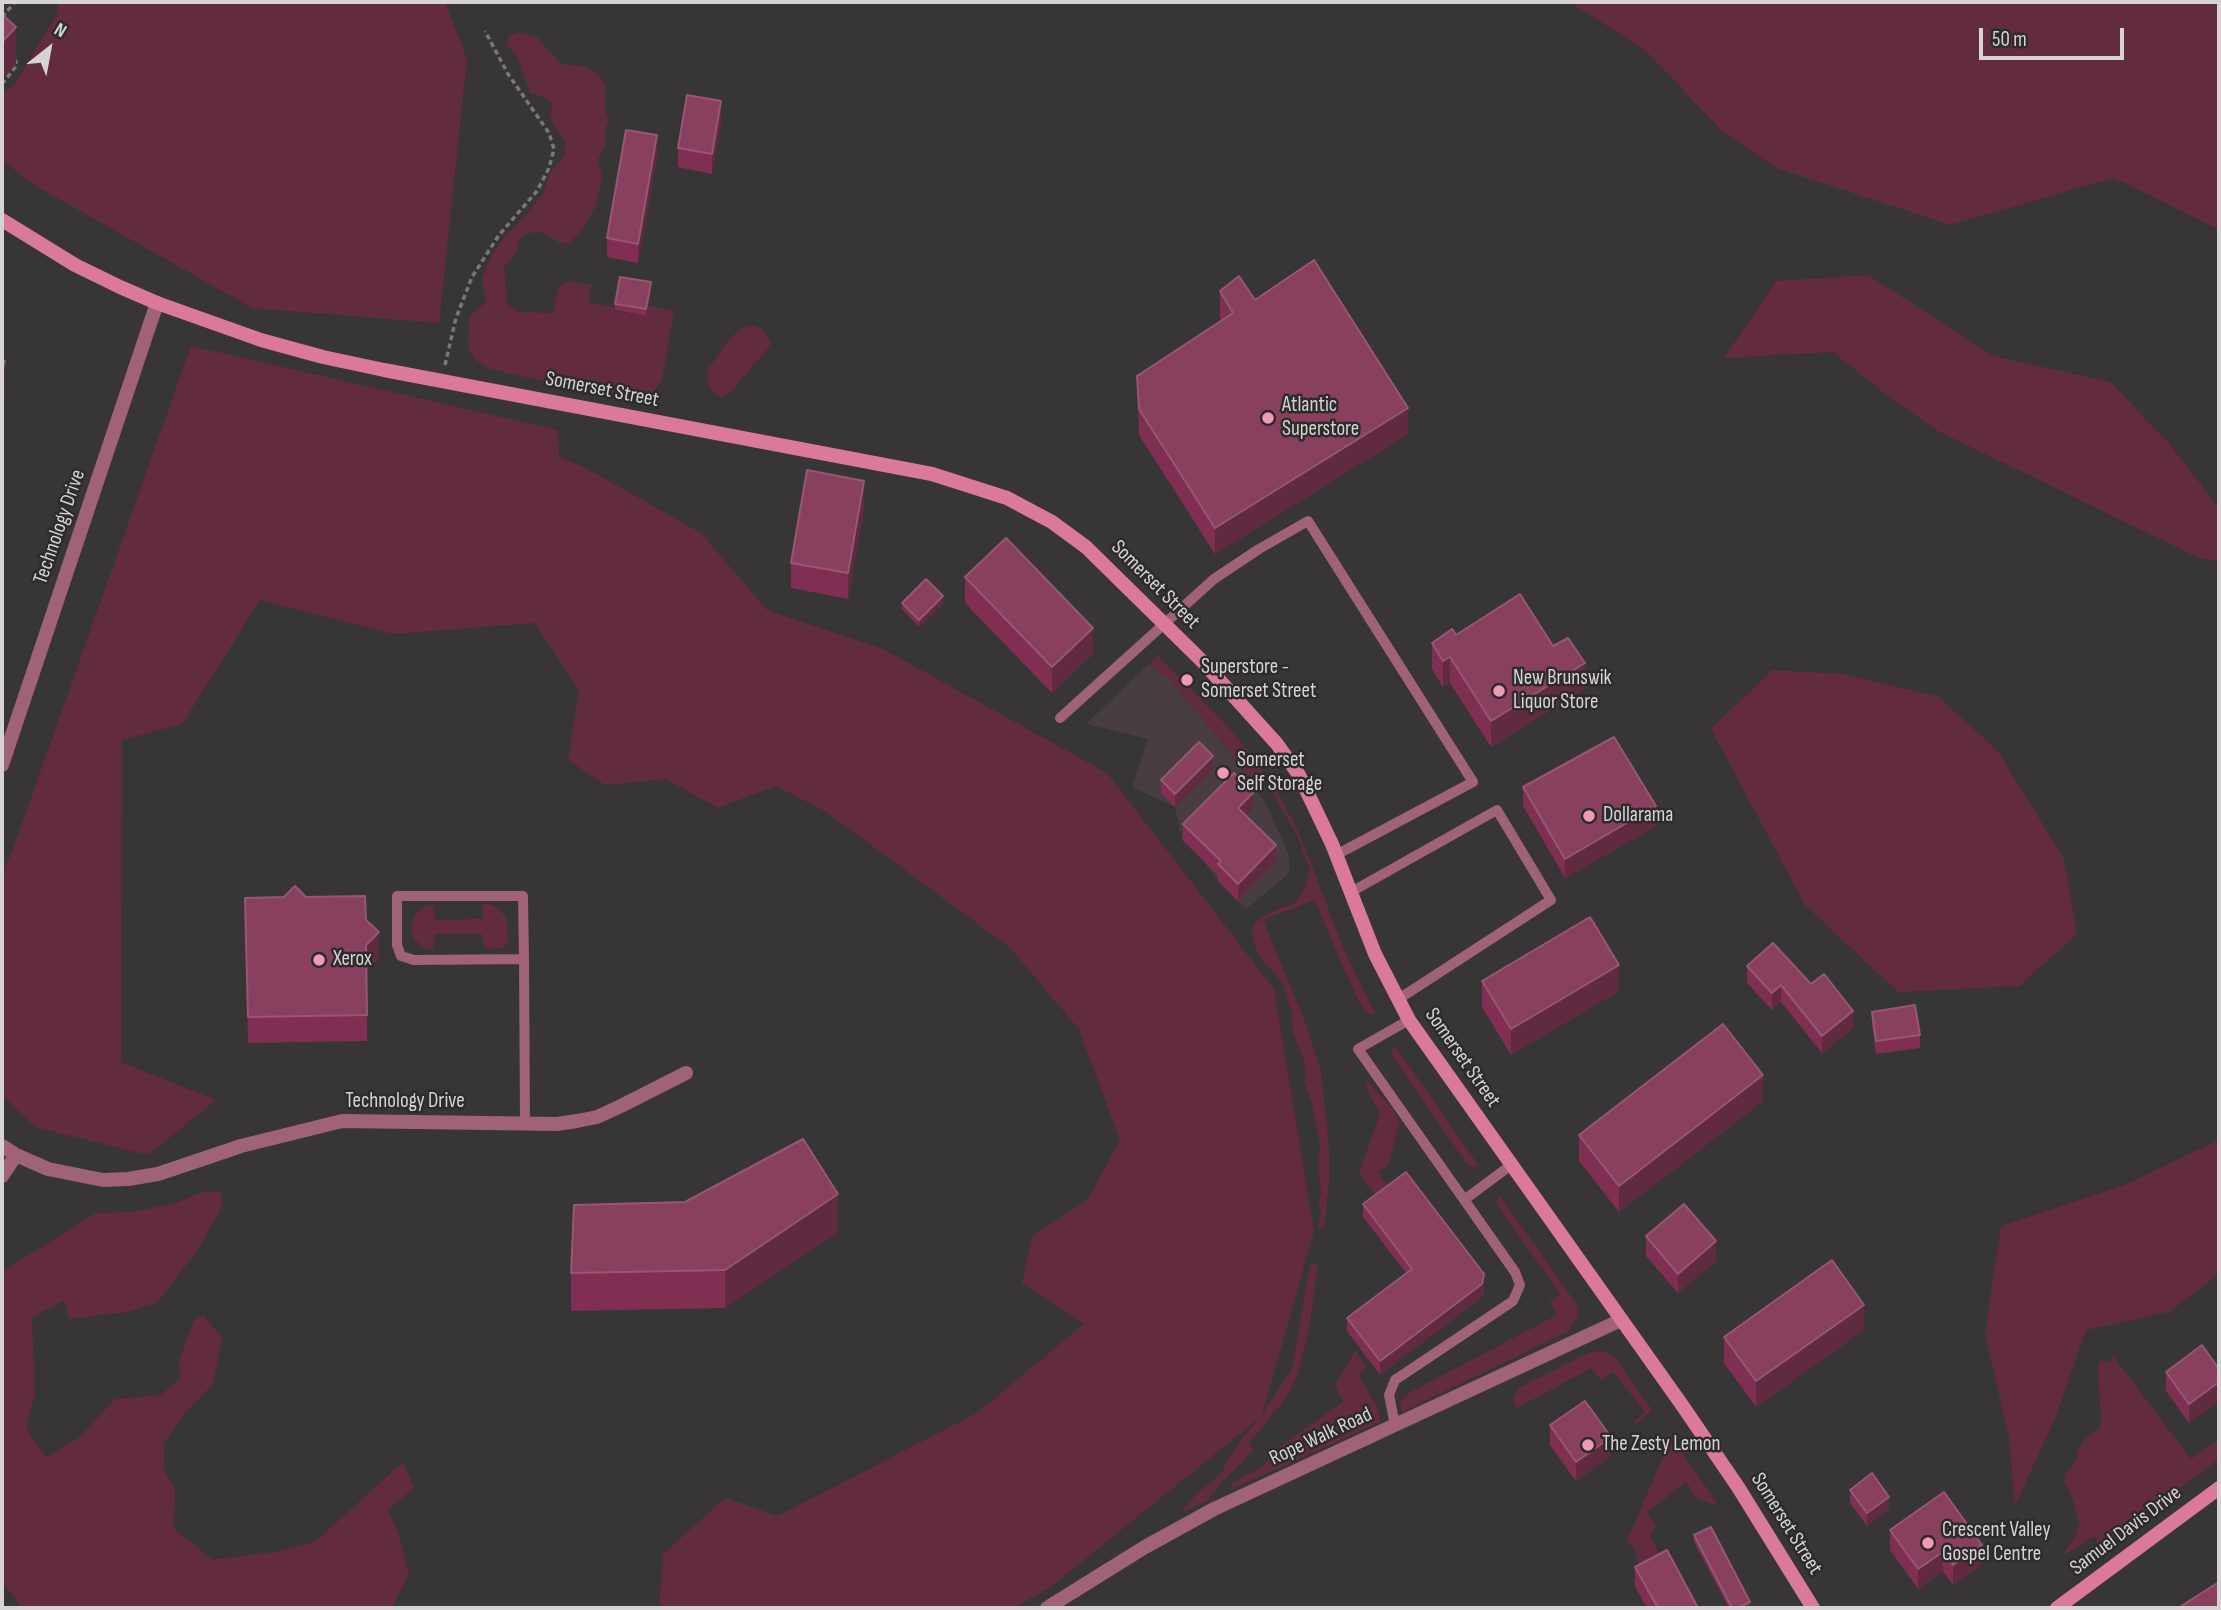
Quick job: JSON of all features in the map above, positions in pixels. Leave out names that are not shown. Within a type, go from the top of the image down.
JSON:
[{"type":"main road","name":"Somerset Street","points":[[2,220],[75,265],[157,303],[261,340],[310,354],[441,381],[932,474],[1007,498],[1052,522],[1104,563],[1277,744],[1304,784],[1336,855],[1375,954],[1409,1020],[1738,1487],[1814,1606]]},
{"type":"main road","name":"Samuel Davis Drive","points":[[2057,1608],[2219,1488]]},
{"type":"street","name":"Technology Drive","points":[[2,765],[157,303]]},
{"type":"street","name":"Technology Drive","points":[[2,1146],[48,1169],[103,1180],[128,1179],[158,1174],[241,1146],[342,1121],[557,1124],[597,1117],[686,1073]]},
{"type":"street","points":[[2,1176],[16,1155]]},
{"type":"street","name":"Rope Walk Road","points":[[1047,1608],[1145,1547],[1202,1516],[1621,1320]]},
{"type":"lane","points":[[1060,718],[1214,579],[1308,521],[1473,782],[1336,855]]},
{"type":"lane","points":[[1351,892],[1497,810],[1551,900],[1398,1000]]},
{"type":"lane","points":[[524,959],[414,960],[401,956],[397,945],[397,896],[523,896],[524,959],[525,1124]]},
{"type":"lane","points":[[1395,1425],[1389,1395],[1395,1380],[1507,1305],[1519,1291],[1520,1285],[1515,1272],[1358,1049],[1409,1020]]},
{"type":"lane","points":[[1464,1200],[1511,1166]]},
{"type":"path","points":[[2,17],[15,2]]},
{"type":"path","points":[[441,381],[456,318],[472,277],[499,235],[537,191],[549,168],[554,149],[549,132],[524,100],[485,31]]},
{"type":"path","points":[[2,84],[17,65],[12,54]]},
{"type":"shaded area","points":[[59,2],[445,2],[467,59],[439,323],[252,308],[36,186],[2,160],[2,93],[16,82],[56,16]]},
{"type":"shaded area","points":[[1570,2],[2219,2],[2219,230],[2114,178],[1950,225],[1777,168],[1723,132],[1646,51]]},
{"type":"shaded area","points":[[519,32],[537,37],[561,64],[587,67],[598,74],[605,85],[605,110],[609,121],[605,130],[605,146],[598,160],[602,177],[596,205],[585,226],[569,244],[558,242],[542,232],[527,233],[519,239],[516,253],[504,266],[507,304],[518,312],[553,313],[559,286],[568,281],[592,285],[588,302],[616,308],[616,311],[646,316],[648,306],[674,310],[662,381],[653,392],[637,399],[625,400],[490,369],[474,359],[468,347],[469,320],[486,302],[482,278],[492,255],[543,194],[550,173],[565,155],[565,142],[551,120],[552,104],[546,98],[530,93],[518,57],[507,45],[509,35]]},
{"type":"shaded area","points":[[1868,275],[1993,356],[2110,382],[2167,441],[2219,508],[2219,561],[2199,558],[1938,431],[1889,397],[1833,352],[1724,358],[1776,281]]},
{"type":"shaded area","points":[[750,325],[760,328],[769,338],[769,347],[729,394],[721,397],[714,394],[707,382],[709,368],[729,339]]},
{"type":"shaded area","points":[[191,346],[558,430],[559,457],[582,466],[701,533],[767,610],[883,649],[1107,773],[1274,989],[1314,1231],[1262,1415],[1292,1369],[1308,1274],[1311,1264],[1318,1265],[1309,1329],[1297,1377],[1285,1399],[1249,1443],[1254,1449],[1207,1501],[1180,1514],[1199,1491],[1224,1469],[1240,1441],[1262,1416],[1052,1586],[1014,1608],[659,1608],[663,1554],[725,1498],[778,1516],[977,1413],[1084,1324],[1022,1283],[1032,1237],[1088,1199],[1120,1140],[1079,1029],[1009,947],[825,811],[776,786],[718,808],[666,779],[605,785],[568,760],[579,690],[535,623],[393,634],[260,600],[182,724],[122,740],[121,1062],[216,1100],[148,1155],[35,1127],[2,1095],[2,873],[12,852]]},
{"type":"shaded area","points":[[1158,656],[1227,726],[1277,791],[1299,833],[1344,950],[1376,1015],[1366,1013],[1361,1005],[1315,900],[1263,920],[1306,1024],[1321,1072],[1329,1149],[1329,1184],[1324,1229],[1317,1228],[1321,1215],[1318,1169],[1320,1145],[1312,1104],[1304,1082],[1304,1060],[1293,1033],[1292,1014],[1282,982],[1260,957],[1252,932],[1253,925],[1263,916],[1295,903],[1305,888],[1310,870],[1297,835],[1262,776],[1252,783],[1226,747],[1169,679],[1149,664]]},
{"type":"shaded area","points":[[1149,664],[1169,679],[1226,747],[1266,804],[1288,853],[1290,868],[1286,876],[1246,909],[1183,841],[1175,807],[1132,787],[1148,739],[1086,724]]},
{"type":"shaded area","points":[[1772,670],[1842,674],[1937,696],[1998,751],[2064,859],[2077,934],[2019,986],[1898,992],[1805,905],[1711,729]]},
{"type":"shaded area","points":[[488,903],[500,910],[507,919],[508,942],[503,948],[484,949],[482,934],[435,934],[433,950],[424,948],[414,939],[412,920],[425,906],[433,905],[435,920],[482,919],[482,905]]},
{"type":"shaded area","points":[[1395,1046],[1479,1166],[1472,1167],[1467,1164],[1393,1057],[1391,1050]]},
{"type":"shaded area","points":[[1367,1081],[1393,1109],[1399,1122],[1389,1164],[1378,1172],[1390,1189],[1377,1197],[1359,1173],[1380,1114],[1365,1085]]},
{"type":"shaded area","points":[[2219,1140],[2219,1274],[2169,1312],[2086,1330],[2054,1421],[2015,1505],[2009,1438],[1985,1334],[2001,1226],[2124,1185]]},
{"type":"shaded area","points":[[220,1191],[223,1205],[196,1252],[157,1303],[128,1312],[69,1319],[64,1301],[32,1317],[35,1392],[26,1428],[46,1457],[79,1438],[115,1399],[161,1395],[181,1378],[179,1361],[194,1320],[203,1315],[222,1337],[213,1384],[184,1414],[164,1443],[164,1469],[175,1490],[174,1528],[212,1560],[274,1552],[315,1542],[403,1462],[414,1488],[388,1510],[398,1533],[409,1574],[392,1608],[22,1608],[2,1581],[2,1272],[96,1213],[133,1212],[175,1203],[203,1192]]},
{"type":"shaded area","points":[[1500,1196],[1575,1302],[1578,1308],[1577,1318],[1569,1326],[1571,1330],[1402,1412],[1400,1402],[1407,1394],[1557,1315],[1550,1301],[1560,1294],[1498,1206],[1496,1201]]},
{"type":"shaded area","points":[[1355,1351],[1367,1367],[1359,1375],[1379,1411],[1380,1422],[1230,1490],[1233,1483],[1266,1464],[1271,1453],[1343,1402],[1335,1385]]},
{"type":"shaded area","points":[[1606,1352],[1615,1358],[1652,1410],[1636,1425],[1634,1422],[1645,1412],[1613,1372],[1601,1381],[1592,1368],[1517,1408],[1513,1399],[1518,1388],[1588,1353]]},
{"type":"shaded area","points":[[2113,1356],[2191,1459],[2219,1439],[2219,1459],[2098,1549],[2096,1538],[2093,1537],[2065,1555],[2064,1552],[2076,1535],[2079,1525],[2074,1503],[2064,1480],[2078,1458],[2078,1450],[2084,1440],[2099,1428],[2101,1421],[2098,1370],[2100,1361],[2110,1362]]},
{"type":"shaded area","points":[[1670,1435],[1719,1506],[1696,1498],[1686,1481],[1647,1513],[1656,1525],[1650,1536],[1667,1569],[1635,1586],[1638,1562],[1633,1546],[1626,1543],[1665,1452],[1651,1445],[1663,1436]]},
{"type":"building","points":[[2,14],[16,27],[2,42]]},
{"type":"building","points":[[687,95],[721,101],[712,154],[678,148]]},
{"type":"building","points":[[626,130],[657,135],[638,244],[607,238]]},
{"type":"building","name":"Atlantic Superstore","points":[[1314,260],[1408,408],[1215,528],[1139,409],[1137,376],[1233,313],[1220,291],[1239,276],[1255,300]]},
{"type":"building","points":[[620,277],[651,282],[646,309],[615,304]]},
{"type":"building","points":[[807,470],[864,481],[848,573],[791,563]]},
{"type":"building","points":[[1006,538],[1093,628],[1052,667],[965,577]]},
{"type":"building","points":[[926,579],[943,596],[919,620],[902,603]]},
{"type":"building","points":[[1520,594],[1553,646],[1568,638],[1585,663],[1491,721],[1450,657],[1443,661],[1432,643],[1452,629],[1456,635]]},
{"type":"building","name":"Dollarama","points":[[1614,737],[1656,806],[1565,859],[1523,787]]},
{"type":"building","points":[[1199,742],[1213,756],[1175,794],[1161,780]]},
{"type":"building","points":[[1234,773],[1253,793],[1238,808],[1276,845],[1238,884],[1218,864],[1221,861],[1183,824]]},
{"type":"building","points":[[295,886],[306,897],[365,896],[366,920],[379,932],[366,945],[367,1015],[248,1017],[245,898],[284,897]]},
{"type":"building","points":[[1590,917],[1619,965],[1511,1029],[1482,981]]},
{"type":"building","points":[[1773,943],[1811,984],[1824,974],[1853,1011],[1822,1036],[1781,985],[1772,993],[1747,966]]},
{"type":"building","points":[[1915,1005],[1920,1035],[1876,1041],[1872,1012]]},
{"type":"building","points":[[1723,1024],[1763,1075],[1619,1186],[1579,1135]]},
{"type":"building","points":[[803,1139],[838,1194],[725,1270],[571,1273],[574,1205],[685,1202]]},
{"type":"building","points":[[1406,1172],[1484,1274],[1482,1284],[1380,1361],[1347,1318],[1412,1269],[1363,1204]]},
{"type":"building","points":[[1684,1204],[1716,1241],[1678,1274],[1646,1236]]},
{"type":"building","points":[[1832,1260],[1864,1305],[1756,1381],[1724,1337]]},
{"type":"building","points":[[2202,1345],[2219,1369],[2219,1382],[2189,1404],[2166,1372]]},
{"type":"building","points":[[1585,1401],[1611,1437],[1576,1462],[1550,1425]]},
{"type":"building","points":[[1872,1473],[1889,1497],[1867,1513],[1850,1490]]},
{"type":"building","points":[[1944,1492],[1982,1545],[1953,1565],[1943,1552],[1918,1569],[1890,1530]]},
{"type":"building","points":[[1711,1527],[1750,1602],[1738,1608],[1732,1608],[1694,1535]]},
{"type":"building","points":[[1667,1550],[1698,1608],[1658,1608],[1635,1567]]},
{"type":"building","points":[[2219,1582],[2219,1608],[2178,1608]]},
{"type":"place","name":"Atlantic Superstore","points":[[1268,418]]},
{"type":"place","name":"Superstore - Somerset Street","points":[[1187,680]]},
{"type":"place","name":"New Brunswik Liquor Store","points":[[1499,691]]},
{"type":"place","name":"Somerset Self Storage","points":[[1223,773]]},
{"type":"place","name":"Dollarama","points":[[1589,816]]},
{"type":"place","name":"Xerox","points":[[319,960]]},
{"type":"place","name":"The Zesty Lemon","points":[[1588,1445]]},
{"type":"place","name":"Crescent Valley Gospel Centre","points":[[1928,1543]]}]
